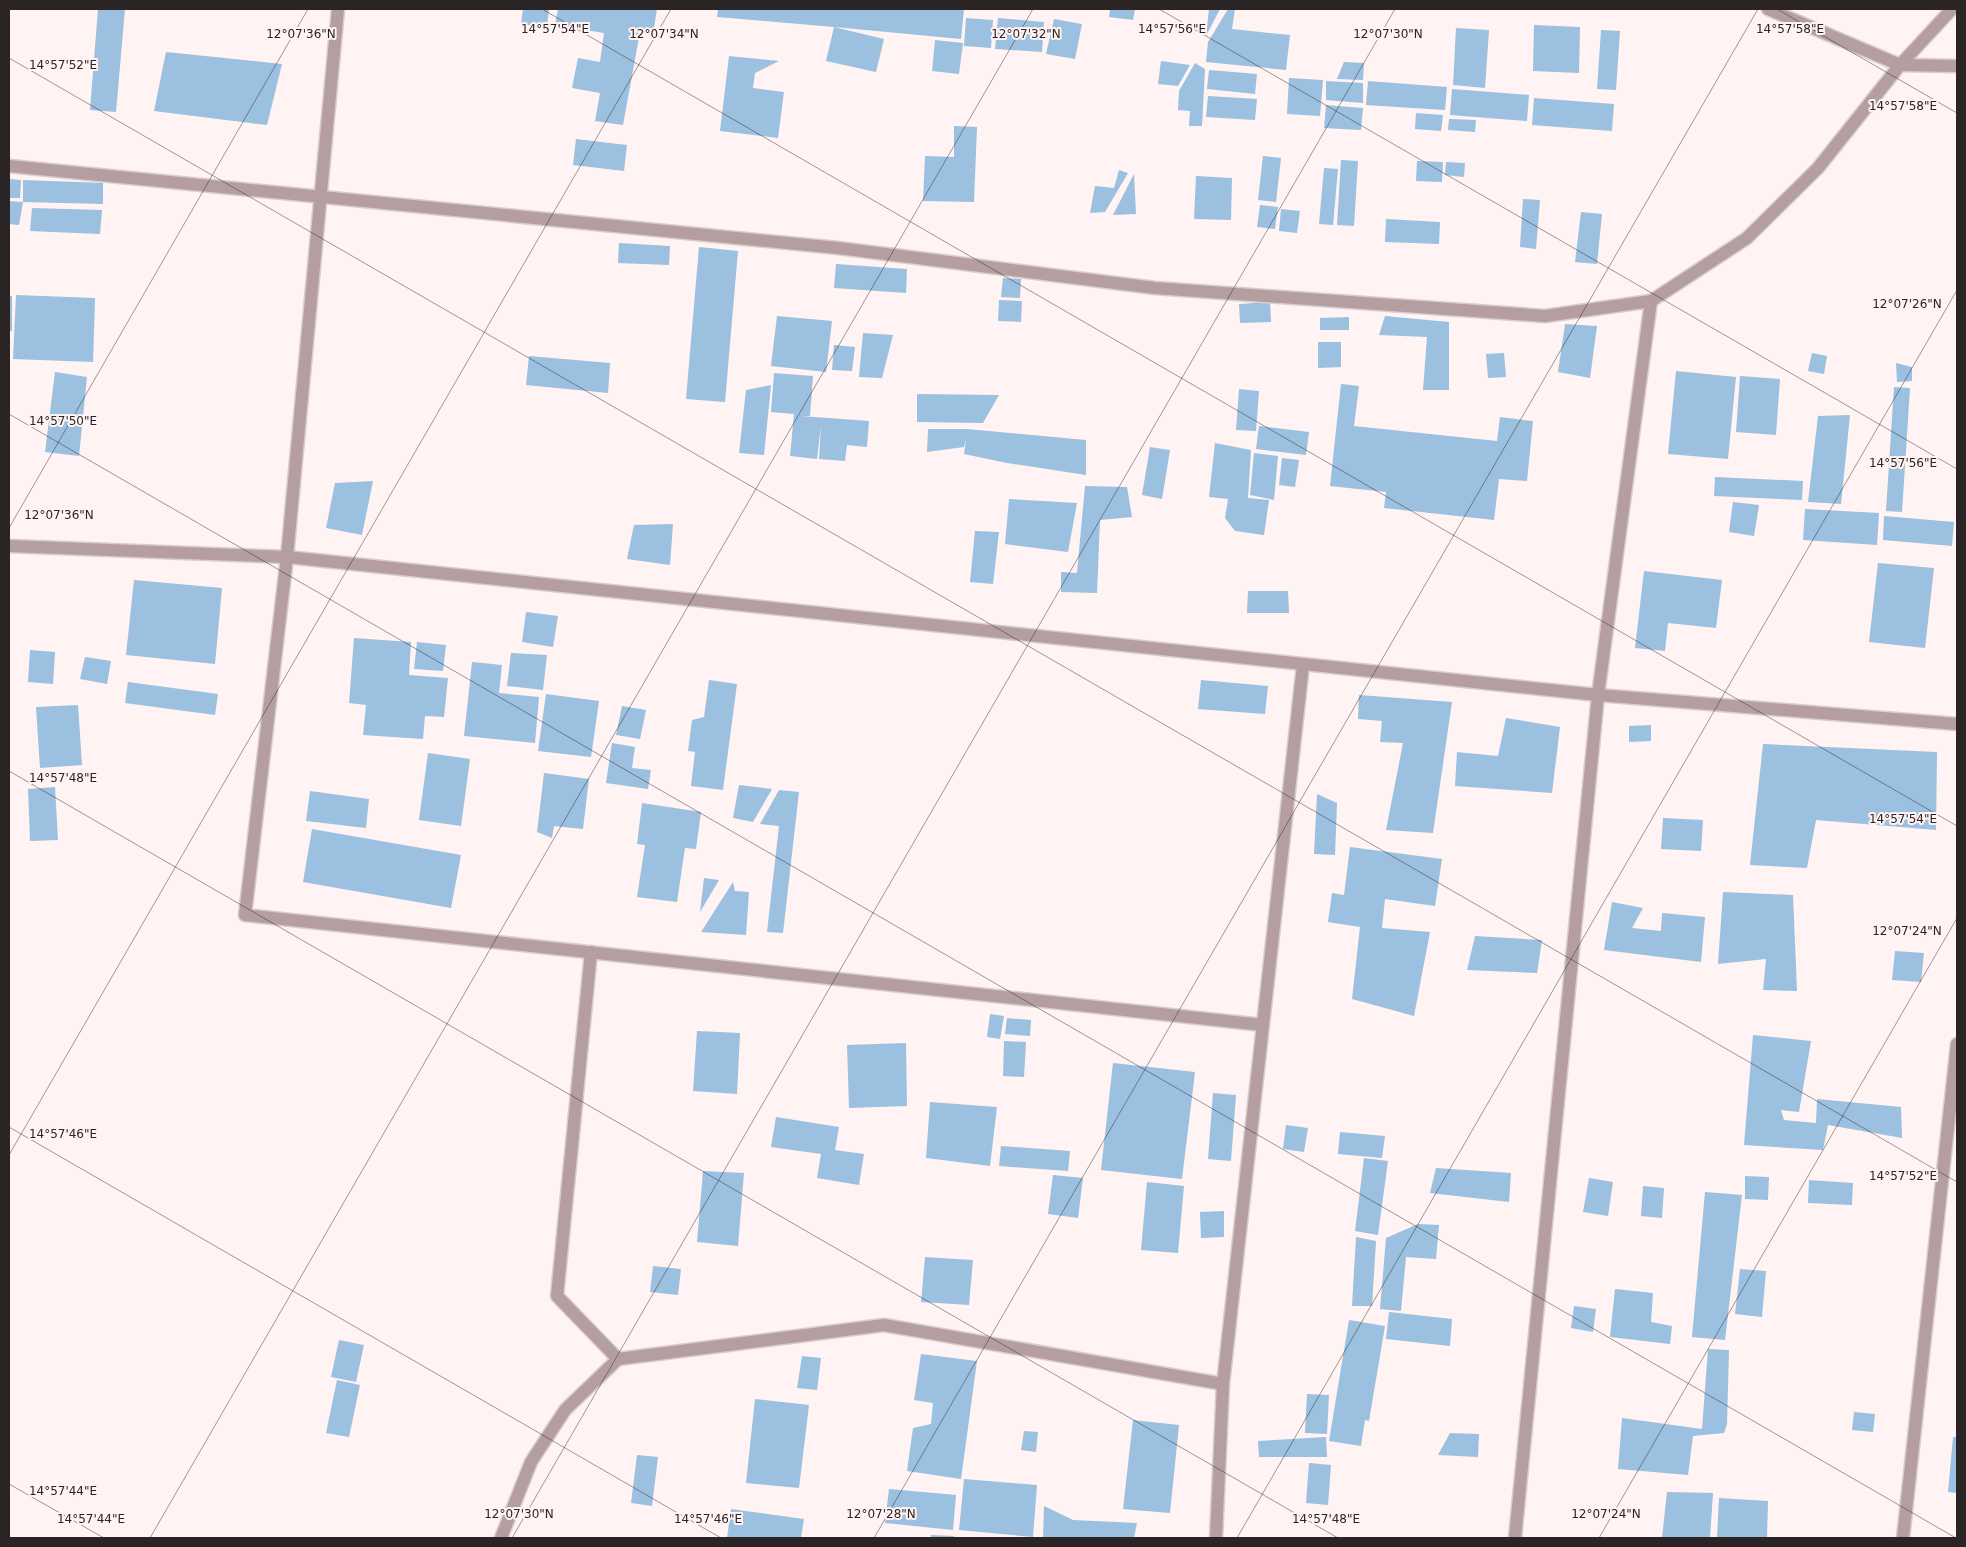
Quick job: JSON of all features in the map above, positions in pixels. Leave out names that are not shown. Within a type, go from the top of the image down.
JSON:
[{"type":"street","points":[[338,9],[287,557],[245,915],[1263,1025]]},
{"type":"street","points":[[1768,9],[1900,65],[1957,66]]},
{"type":"street","points":[[9,166],[838,248],[1155,288],[1545,316],[1651,300],[1746,238],[1818,168],[1900,65],[1952,9]]},
{"type":"street","points":[[1514,1538],[1598,695],[1651,300]]},
{"type":"street","points":[[9,546],[287,557],[1598,695],[1957,724]]},
{"type":"street","points":[[1216,1538],[1223,1384],[1303,665]]},
{"type":"street","points":[[591,952],[557,1296],[618,1359]]},
{"type":"street","points":[[1903,1538],[1957,1044]]},
{"type":"street","points":[[500,1538],[531,1462],[565,1410],[618,1359],[884,1325],[1223,1384]]},
{"type":"building","points":[[98,9],[125,9],[116,112],[90,110]]},
{"type":"building","points":[[523,9],[549,9],[547,27],[521,24]]},
{"type":"building","points":[[558,9],[657,9],[653,34],[640,32],[623,125],[595,121],[600,93],[572,88],[578,58],[600,62],[604,33],[555,25]]},
{"type":"building","points":[[718,9],[964,9],[961,39],[717,17]]},
{"type":"building","points":[[1110,9],[1135,9],[1133,20],[1109,17]]},
{"type":"building","points":[[1209,9],[1220,9],[1206,36]]},
{"type":"building","points":[[1228,9],[1235,9],[1232,29],[1290,35],[1286,70],[1206,62],[1208,42]]},
{"type":"building","points":[[966,18],[993,20],[991,48],[964,46]]},
{"type":"building","points":[[998,18],[1044,22],[1042,52],[995,49]]},
{"type":"building","points":[[1054,19],[1082,24],[1075,59],[1046,54]]},
{"type":"building","points":[[1534,25],[1580,27],[1579,73],[1533,71]]},
{"type":"building","points":[[834,27],[884,39],[876,72],[826,61]]},
{"type":"building","points":[[1456,28],[1489,30],[1485,88],[1453,85]]},
{"type":"building","points":[[1601,30],[1620,31],[1616,90],[1597,89]]},
{"type":"building","points":[[935,40],[963,43],[959,74],[932,71]]},
{"type":"building","points":[[166,52],[282,64],[267,125],[154,111]]},
{"type":"building","points":[[729,56],[779,61],[755,73],[753,88],[784,92],[778,138],[720,131]]},
{"type":"building","points":[[1161,61],[1190,65],[1178,86],[1158,84]]},
{"type":"building","points":[[1344,62],[1364,63],[1363,80],[1337,79]]},
{"type":"building","points":[[1195,63],[1205,69],[1202,126],[1189,126],[1190,111],[1178,110],[1179,91]]},
{"type":"building","points":[[1209,70],[1257,74],[1255,94],[1207,89]]},
{"type":"building","points":[[1289,78],[1323,80],[1320,116],[1287,114]]},
{"type":"building","points":[[1326,81],[1363,83],[1363,103],[1326,100]]},
{"type":"building","points":[[1368,81],[1447,87],[1445,110],[1366,105]]},
{"type":"building","points":[[1452,89],[1529,95],[1527,121],[1450,115]]},
{"type":"building","points":[[1208,96],[1257,99],[1255,120],[1206,117]]},
{"type":"building","points":[[1534,98],[1614,104],[1612,131],[1532,125]]},
{"type":"building","points":[[1326,105],[1363,108],[1361,130],[1324,128]]},
{"type":"building","points":[[1416,113],[1443,115],[1441,131],[1415,129]]},
{"type":"building","points":[[1449,119],[1476,120],[1475,132],[1448,130]]},
{"type":"building","points":[[954,126],[977,127],[974,202],[923,201],[925,156],[954,157]]},
{"type":"building","points":[[576,139],[627,145],[624,171],[573,165]]},
{"type":"building","points":[[1263,156],[1281,158],[1276,202],[1258,200]]},
{"type":"building","points":[[1341,160],[1358,161],[1354,226],[1337,225]]},
{"type":"building","points":[[1417,161],[1443,162],[1442,182],[1416,181]]},
{"type":"building","points":[[1446,162],[1465,163],[1464,177],[1445,175]]},
{"type":"building","points":[[1324,168],[1338,169],[1333,225],[1319,224]]},
{"type":"building","points":[[1119,170],[1128,173],[1105,212],[1090,213],[1095,186],[1114,188]]},
{"type":"building","points":[[1134,174],[1136,214],[1113,215]]},
{"type":"building","points":[[1196,176],[1232,178],[1231,220],[1194,219]]},
{"type":"building","points":[[9,179],[21,180],[20,198],[9,198]]},
{"type":"building","points":[[23,180],[103,183],[103,204],[23,202]]},
{"type":"building","points":[[1523,199],[1540,200],[1536,249],[1520,247]]},
{"type":"building","points":[[9,201],[23,202],[19,225],[9,224]]},
{"type":"building","points":[[1260,205],[1278,207],[1275,229],[1257,227]]},
{"type":"building","points":[[32,208],[102,210],[100,234],[30,231]]},
{"type":"building","points":[[1281,209],[1300,211],[1297,233],[1279,231]]},
{"type":"building","points":[[1581,212],[1602,214],[1597,264],[1575,262]]},
{"type":"building","points":[[1386,219],[1440,222],[1439,244],[1385,242]]},
{"type":"building","points":[[619,243],[670,246],[669,265],[618,263]]},
{"type":"building","points":[[699,247],[738,251],[725,402],[686,399]]},
{"type":"building","points":[[836,264],[907,269],[906,293],[834,288]]},
{"type":"building","points":[[1003,278],[1021,279],[1020,298],[1001,297]]},
{"type":"building","points":[[16,295],[95,298],[93,362],[13,359]]},
{"type":"building","points":[[9,296],[12,296],[12,331],[9,331]]},
{"type":"building","points":[[999,300],[1022,301],[1021,322],[998,321]]},
{"type":"building","points":[[1270,302],[1271,322],[1240,323],[1239,304]]},
{"type":"building","points":[[777,316],[832,321],[826,372],[771,366]]},
{"type":"building","points":[[1385,316],[1449,322],[1449,390],[1423,390],[1427,337],[1379,335]]},
{"type":"building","points":[[1349,317],[1349,330],[1320,330],[1320,318]]},
{"type":"building","points":[[1565,324],[1597,326],[1590,378],[1558,372]]},
{"type":"building","points":[[863,333],[893,335],[882,378],[859,377]]},
{"type":"building","points":[[1318,342],[1341,342],[1341,367],[1318,368]]},
{"type":"building","points":[[834,345],[855,347],[852,371],[832,370]]},
{"type":"building","points":[[1504,353],[1506,377],[1488,378],[1486,354]]},
{"type":"building","points":[[1812,353],[1827,356],[1824,374],[1808,371]]},
{"type":"building","points":[[529,356],[610,363],[608,393],[526,385]]},
{"type":"building","points":[[1896,363],[1912,367],[1912,381],[1897,382]]},
{"type":"building","points":[[1676,371],[1736,377],[1728,459],[1668,454]]},
{"type":"building","points":[[55,372],[87,377],[79,456],[45,452]]},
{"type":"building","points":[[774,373],[813,376],[810,416],[801,416],[869,421],[867,447],[847,445],[845,461],[819,459],[821,425],[817,459],[790,456],[794,414],[771,412]]},
{"type":"building","points":[[1740,376],[1780,379],[1776,435],[1736,432]]},
{"type":"building","points":[[1341,384],[1359,386],[1354,426],[1497,441],[1500,417],[1533,421],[1527,481],[1499,479],[1494,520],[1384,508],[1386,492],[1330,486]]},
{"type":"building","points":[[771,385],[764,455],[739,453],[746,390]]},
{"type":"building","points":[[1894,387],[1910,388],[1902,512],[1886,511]]},
{"type":"building","points":[[1239,389],[1259,391],[1256,431],[1236,430]]},
{"type":"building","points":[[917,394],[999,395],[983,423],[917,422]]},
{"type":"building","points":[[1850,415],[1841,504],[1808,502],[1818,416]]},
{"type":"building","points":[[1259,426],[1309,432],[1306,455],[1256,449]]},
{"type":"building","points":[[928,429],[967,429],[1086,440],[1086,475],[1007,463],[964,454],[966,439],[964,447],[927,452]]},
{"type":"building","points":[[1215,443],[1251,450],[1248,498],[1269,500],[1264,535],[1235,531],[1225,518],[1228,499],[1209,497]]},
{"type":"building","points":[[1150,447],[1170,450],[1162,499],[1142,495]]},
{"type":"building","points":[[1254,453],[1278,456],[1274,500],[1250,495]]},
{"type":"building","points":[[1282,458],[1299,460],[1295,487],[1279,485]]},
{"type":"building","points":[[1715,477],[1803,481],[1802,500],[1714,496]]},
{"type":"building","points":[[373,481],[362,535],[326,528],[335,483]]},
{"type":"building","points":[[1085,486],[1127,487],[1132,517],[1100,520],[1097,593],[1061,592],[1061,572],[1077,573]]},
{"type":"building","points":[[1009,499],[1077,503],[1068,552],[1005,544]]},
{"type":"building","points":[[1733,502],[1759,505],[1754,536],[1729,532]]},
{"type":"building","points":[[1805,509],[1879,513],[1877,545],[1803,540]]},
{"type":"building","points":[[1884,516],[1954,522],[1952,546],[1883,540]]},
{"type":"building","points":[[673,524],[670,565],[627,559],[634,525]]},
{"type":"building","points":[[975,531],[999,532],[993,584],[970,582]]},
{"type":"building","points":[[1878,563],[1934,568],[1925,648],[1869,642]]},
{"type":"building","points":[[1644,571],[1722,580],[1716,628],[1668,623],[1665,651],[1635,648]]},
{"type":"building","points":[[134,580],[222,588],[215,664],[126,655]]},
{"type":"building","points":[[1248,591],[1288,591],[1289,613],[1247,613]]},
{"type":"building","points":[[526,612],[558,616],[553,647],[522,642]]},
{"type":"building","points":[[354,638],[411,642],[409,675],[448,678],[444,717],[425,716],[423,739],[363,735],[366,705],[349,703]]},
{"type":"building","points":[[417,642],[446,645],[443,671],[414,669]]},
{"type":"building","points":[[30,650],[55,652],[53,684],[28,682]]},
{"type":"building","points":[[511,653],[547,655],[543,690],[507,686]]},
{"type":"building","points":[[85,657],[111,661],[107,684],[80,679]]},
{"type":"building","points":[[472,662],[502,665],[499,693],[539,697],[535,743],[464,736]]},
{"type":"building","points":[[709,680],[737,684],[723,790],[691,786],[695,752],[688,751],[692,720],[704,717]]},
{"type":"building","points":[[1201,680],[1268,686],[1265,714],[1198,709]]},
{"type":"building","points":[[128,682],[218,694],[215,715],[125,703]]},
{"type":"building","points":[[546,694],[599,701],[591,757],[538,751]]},
{"type":"building","points":[[1359,695],[1452,702],[1433,833],[1386,830],[1403,743],[1380,742],[1382,721],[1358,719]]},
{"type":"building","points":[[78,705],[82,765],[40,768],[36,707]]},
{"type":"building","points":[[622,706],[646,710],[640,739],[616,735]]},
{"type":"building","points":[[1506,718],[1560,727],[1552,793],[1455,786],[1457,752],[1498,756]]},
{"type":"building","points":[[1651,725],[1651,741],[1629,742],[1629,726]]},
{"type":"building","points":[[612,743],[635,747],[632,768],[651,770],[648,789],[606,783]]},
{"type":"building","points":[[1763,744],[1937,752],[1936,830],[1816,820],[1807,868],[1750,865]]},
{"type":"building","points":[[428,753],[470,759],[461,826],[419,820]]},
{"type":"building","points":[[544,773],[589,779],[583,829],[554,826],[552,838],[537,832]]},
{"type":"building","points":[[739,785],[772,789],[753,822],[733,818]]},
{"type":"building","points":[[55,787],[58,840],[30,841],[28,789]]},
{"type":"building","points":[[779,790],[799,792],[783,933],[767,932],[779,826],[760,824]]},
{"type":"building","points":[[310,791],[369,799],[366,828],[306,821]]},
{"type":"building","points":[[1317,794],[1337,803],[1335,855],[1314,854]]},
{"type":"building","points":[[642,803],[701,812],[696,849],[685,848],[677,902],[637,897],[645,845],[637,844]]},
{"type":"building","points":[[1663,818],[1703,820],[1701,851],[1661,849]]},
{"type":"building","points":[[312,829],[461,855],[451,908],[303,882]]},
{"type":"building","points":[[1350,847],[1442,859],[1435,906],[1385,899],[1382,928],[1430,932],[1414,1016],[1352,999],[1360,927],[1328,922],[1332,893],[1344,895]]},
{"type":"building","points":[[704,878],[719,880],[700,912]]},
{"type":"building","points":[[733,882],[735,891],[749,892],[746,935],[701,932]]},
{"type":"building","points":[[1723,892],[1793,895],[1797,991],[1763,990],[1766,959],[1718,964]]},
{"type":"building","points":[[1612,902],[1643,908],[1632,928],[1661,931],[1662,913],[1705,917],[1701,962],[1604,950]]},
{"type":"building","points":[[1475,936],[1542,940],[1537,973],[1467,970]]},
{"type":"building","points":[[1895,951],[1924,953],[1921,982],[1892,980]]},
{"type":"building","points":[[990,1014],[1004,1016],[1000,1039],[987,1037]]},
{"type":"building","points":[[1007,1018],[1031,1020],[1030,1036],[1005,1034]]},
{"type":"building","points":[[697,1031],[740,1033],[737,1094],[693,1091]]},
{"type":"building","points":[[1753,1035],[1811,1041],[1799,1112],[1781,1110],[1784,1120],[1816,1123],[1817,1099],[1901,1107],[1902,1138],[1828,1125],[1823,1150],[1744,1145]]},
{"type":"building","points":[[1004,1041],[1026,1042],[1024,1077],[1003,1076]]},
{"type":"building","points":[[906,1043],[907,1106],[849,1108],[847,1045]]},
{"type":"building","points":[[1113,1063],[1195,1072],[1182,1179],[1101,1170]]},
{"type":"building","points":[[1213,1093],[1236,1095],[1231,1161],[1208,1159]]},
{"type":"building","points":[[930,1102],[997,1107],[990,1166],[926,1158]]},
{"type":"building","points":[[776,1117],[839,1127],[835,1150],[864,1154],[859,1185],[817,1178],[821,1154],[771,1147]]},
{"type":"building","points":[[1286,1125],[1308,1128],[1304,1152],[1283,1149]]},
{"type":"building","points":[[1340,1132],[1385,1136],[1382,1158],[1338,1154]]},
{"type":"building","points":[[1001,1146],[1070,1151],[1068,1171],[999,1166]]},
{"type":"building","points":[[1364,1158],[1388,1161],[1378,1235],[1355,1231]]},
{"type":"building","points":[[1436,1168],[1511,1173],[1509,1202],[1430,1193]]},
{"type":"building","points":[[703,1171],[744,1173],[738,1246],[697,1242]]},
{"type":"building","points":[[1053,1175],[1083,1178],[1078,1218],[1048,1214]]},
{"type":"building","points":[[1745,1176],[1769,1177],[1768,1200],[1745,1199]]},
{"type":"building","points":[[1589,1178],[1613,1182],[1608,1216],[1583,1212]]},
{"type":"building","points":[[1809,1180],[1853,1183],[1852,1205],[1808,1203]]},
{"type":"building","points":[[1147,1182],[1184,1186],[1178,1253],[1141,1250]]},
{"type":"building","points":[[1643,1186],[1664,1188],[1662,1218],[1641,1216]]},
{"type":"building","points":[[1705,1192],[1742,1195],[1725,1340],[1692,1337]]},
{"type":"building","points":[[1224,1211],[1224,1237],[1201,1238],[1200,1212]]},
{"type":"building","points":[[1418,1224],[1439,1225],[1436,1259],[1406,1257],[1401,1311],[1380,1309],[1386,1238]]},
{"type":"building","points":[[1356,1237],[1376,1241],[1372,1306],[1352,1306]]},
{"type":"building","points":[[925,1257],[973,1260],[969,1305],[921,1302]]},
{"type":"building","points":[[653,1266],[681,1269],[678,1295],[650,1292]]},
{"type":"building","points":[[1740,1269],[1766,1271],[1762,1317],[1735,1314]]},
{"type":"building","points":[[1615,1289],[1653,1293],[1651,1322],[1672,1326],[1670,1344],[1610,1337]]},
{"type":"building","points":[[1574,1306],[1596,1309],[1593,1332],[1571,1328]]},
{"type":"building","points":[[1389,1312],[1452,1319],[1450,1346],[1386,1339]]},
{"type":"building","points":[[1349,1320],[1385,1326],[1369,1421],[1365,1420],[1361,1446],[1329,1441]]},
{"type":"building","points":[[339,1340],[364,1345],[356,1382],[331,1377]]},
{"type":"building","points":[[1708,1349],[1729,1350],[1727,1424],[1724,1433],[1693,1436],[1688,1475],[1618,1469],[1622,1418],[1702,1429]]},
{"type":"building","points":[[921,1354],[977,1361],[961,1479],[907,1471],[913,1428],[931,1424],[933,1403],[914,1400]]},
{"type":"building","points":[[802,1356],[821,1358],[817,1390],[797,1388]]},
{"type":"building","points":[[337,1380],[360,1385],[349,1437],[326,1433]]},
{"type":"building","points":[[1307,1394],[1329,1395],[1327,1434],[1305,1433]]},
{"type":"building","points":[[755,1399],[809,1405],[799,1488],[746,1483]]},
{"type":"building","points":[[1854,1412],[1875,1414],[1873,1432],[1852,1430]]},
{"type":"building","points":[[1133,1420],[1179,1425],[1170,1513],[1123,1509]]},
{"type":"building","points":[[1024,1431],[1038,1432],[1036,1452],[1021,1450]]},
{"type":"building","points":[[1450,1433],[1479,1434],[1478,1457],[1438,1455]]},
{"type":"building","points":[[1326,1437],[1327,1457],[1259,1457],[1258,1441]]},
{"type":"building","points":[[1953,1437],[1957,1437],[1957,1493],[1948,1492]]},
{"type":"building","points":[[637,1455],[658,1457],[652,1506],[631,1503]]},
{"type":"building","points":[[1309,1463],[1331,1465],[1328,1505],[1306,1503]]},
{"type":"building","points":[[964,1479],[1037,1485],[1033,1537],[959,1530]]},
{"type":"building","points":[[889,1489],[956,1495],[953,1530],[885,1523]]},
{"type":"building","points":[[1667,1492],[1713,1493],[1710,1538],[1662,1538]]},
{"type":"building","points":[[1719,1498],[1768,1501],[1767,1538],[1717,1538]]},
{"type":"building","points":[[1044,1506],[1073,1520],[1137,1523],[1134,1538],[1043,1538]]},
{"type":"building","points":[[731,1509],[804,1519],[801,1538],[727,1538]]},
{"type":"building","points":[[931,1535],[954,1536],[954,1538],[931,1538]]}]
